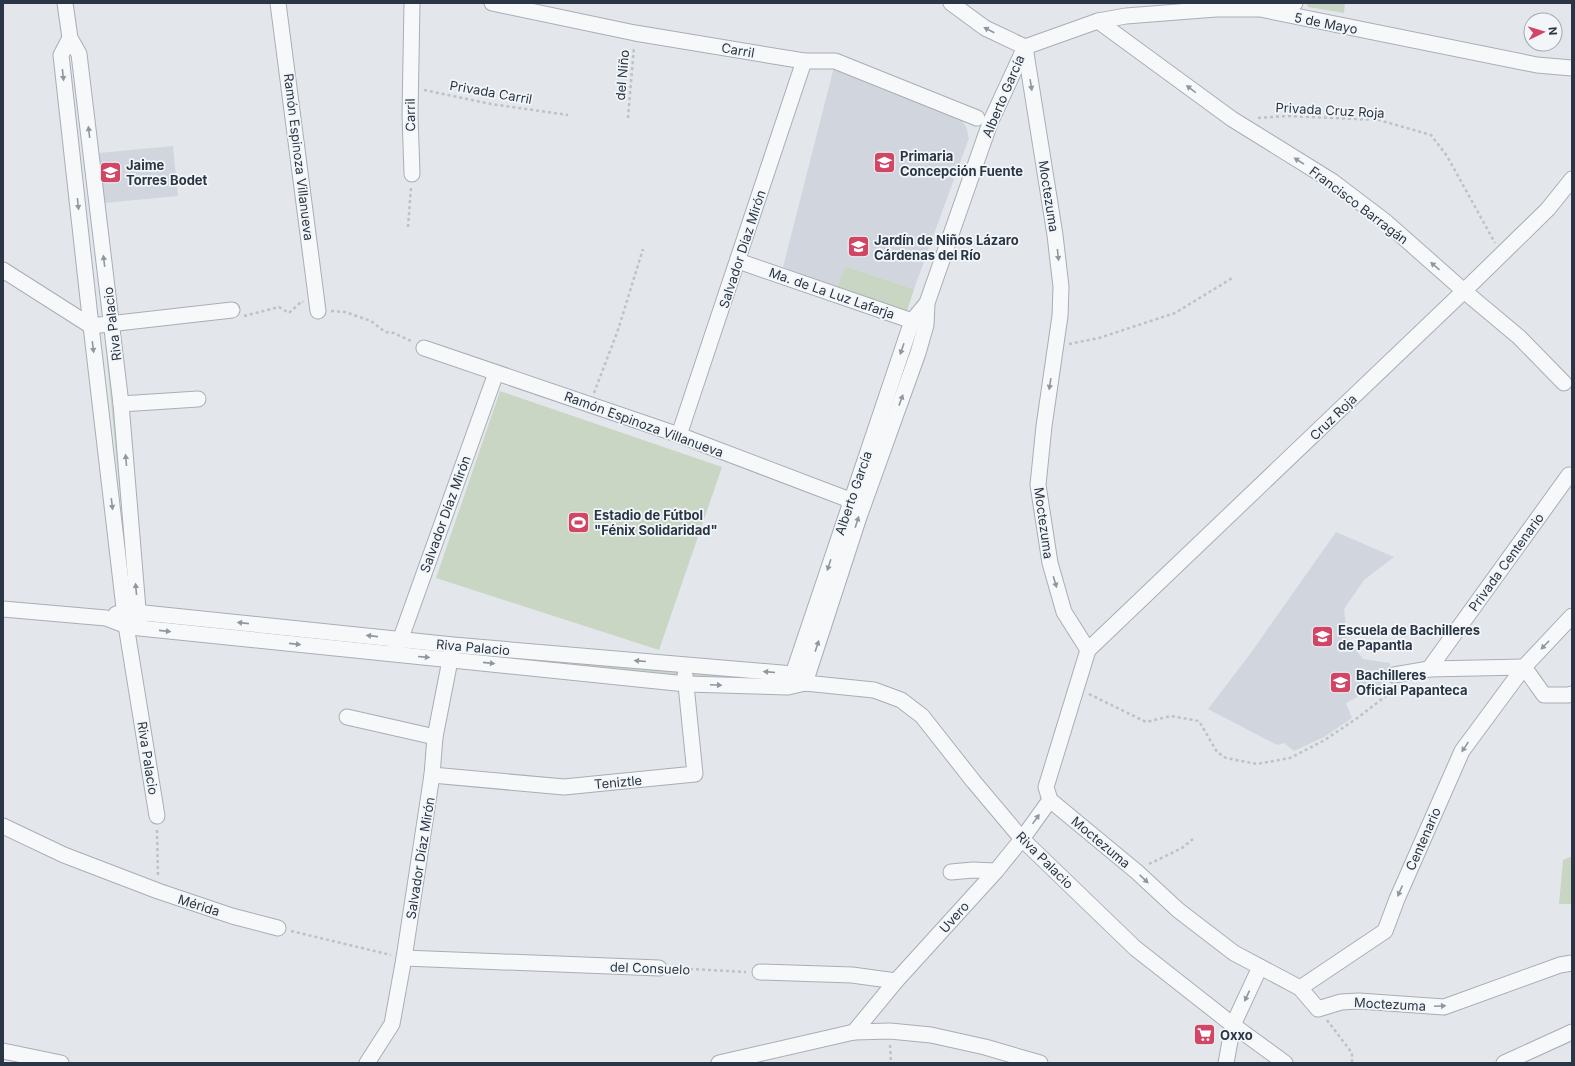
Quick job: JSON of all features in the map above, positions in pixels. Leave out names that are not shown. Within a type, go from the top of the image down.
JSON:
[{"type":"street","name":"Riva Palacio","points":[[64,3],[70,38],[80,54],[121,404],[132,619]]},
{"type":"street","name":"Ramón Espinoza Villanueva","points":[[278,3],[318,311]]},
{"type":"street","name":"Carril","points":[[412,3],[410,88],[412,174]]},
{"type":"street","name":"Carril","points":[[492,3],[635,33],[804,62],[835,61],[977,118]]},
{"type":"street","points":[[951,3],[985,28],[1025,47]]},
{"type":"street","points":[[1260,10],[1295,3]]},
{"type":"street","name":"5 de Mayo","points":[[1025,47],[1098,21],[1126,16],[1216,9],[1260,10],[1537,65],[1572,68]]},
{"type":"street","name":"Francisco Barragán","points":[[1098,21],[1232,119],[1332,181],[1386,222],[1464,292],[1518,337],[1564,384]]},
{"type":"street","name":"Riva Palacio","points":[[70,38],[61,55],[91,326],[103,432],[132,619],[157,816]]},
{"type":"street","name":"Alberto García","points":[[796,682],[919,323],[990,123],[1025,47]]},
{"type":"street","name":"Moctezuma","points":[[1025,47],[1055,234],[1061,287],[1060,316],[1044,426],[1038,485],[1052,570],[1064,612],[1088,650]]},
{"type":"street","name":"Salvador Díaz Mirón","points":[[679,435],[804,62]]},
{"type":"street","name":"Cruz Roja","points":[[1088,650],[1464,292],[1548,209],[1572,179]]},
{"type":"street","name":"Ma. de La Luz Lafarja","points":[[738,261],[919,323]]},
{"type":"street","points":[[3,270],[91,326],[232,310]]},
{"type":"street","name":"Ramón Espinoza Villanueva","points":[[424,348],[679,435],[857,503]]},
{"type":"street","name":"Salvador Díaz Mirón","points":[[394,654],[496,373]]},
{"type":"street","points":[[121,404],[198,400]]},
{"type":"street","points":[[103,432],[123,430]]},
{"type":"street","name":"Privada Centenario","points":[[1429,669],[1569,475]]},
{"type":"street","name":"Riva Palacio","points":[[3,609],[106,618],[400,639],[452,652],[686,684],[796,682]]},
{"type":"street","name":"Centenario","points":[[1300,988],[1384,931],[1462,751],[1524,667],[1572,616]]},
{"type":"street","name":"Riva Palacio","points":[[132,619],[394,654],[452,652],[684,665],[796,682],[874,690],[901,700],[922,716],[974,782],[1022,839],[1135,948],[1233,1025],[1285,1063]]},
{"type":"street","points":[[1050,800],[1046,787],[1088,650]]},
{"type":"street","name":"Salvador Díaz Mirón","points":[[367,1063],[392,1024],[404,958],[432,775],[435,737],[452,652]]},
{"type":"street","name":"Teniztle","points":[[432,775],[564,787],[695,774],[684,665]]},
{"type":"street","points":[[1399,674],[1429,669],[1524,667],[1544,695],[1572,694]]},
{"type":"street","points":[[347,717],[435,737]]},
{"type":"street","name":"Moctezuma","points":[[1050,800],[1137,872],[1184,915],[1234,953],[1300,988],[1318,1009],[1341,1002],[1359,1001],[1444,1007],[1560,965],[1572,963]]},
{"type":"street","name":"Uvero","points":[[854,1032],[896,981],[996,871],[1022,839],[1050,800]]},
{"type":"street","name":"Mérida","points":[[3,826],[64,855],[158,891],[232,916],[278,928]]},
{"type":"street","points":[[951,872],[973,870],[996,871]]},
{"type":"street","name":"del Consuelo","points":[[404,958],[659,968]]},
{"type":"street","points":[[1226,1063],[1233,1025],[1260,968]]},
{"type":"street","points":[[760,972],[852,975],[896,981]]},
{"type":"street","points":[[719,1063],[854,1032],[890,1031],[930,1035],[985,1047],[1040,1063]]},
{"type":"street","points":[[1504,1063],[1572,1032]]},
{"type":"street","points":[[3,1051],[61,1063]]},
{"type":"path","name":"del Niño","points":[[628,118],[635,33]]},
{"type":"path","name":"Privada Carril","points":[[410,88],[491,104],[568,115]]},
{"type":"path","name":"Privada Cruz Roja","points":[[1232,119],[1288,116],[1379,120],[1431,135],[1447,156],[1502,254]]},
{"type":"path","points":[[408,226],[412,174]]},
{"type":"path","points":[[590,404],[618,330],[643,249]]},
{"type":"path","points":[[1056,347],[1099,338],[1175,313],[1234,277]]},
{"type":"path","points":[[1076,688],[1146,722],[1171,716],[1199,721],[1217,752],[1226,758],[1257,764],[1290,758],[1323,741],[1356,719],[1397,687],[1399,674]]},
{"type":"path","points":[[157,816],[158,891]]},
{"type":"path","points":[[1137,872],[1152,862],[1182,848],[1193,839]]},
{"type":"path","points":[[278,928],[404,958]]},
{"type":"path","name":"del Consuelo","points":[[659,968],[760,972]]},
{"type":"path","points":[[1318,1009],[1352,1053],[1352,1063]]},
{"type":"shaded area","name":"Primaria Concepción Fuente","points":[[834,67],[955,113],[966,126],[969,138],[914,289],[845,266],[837,288],[783,267]]},
{"type":"shaded area","points":[[173,146],[178,196],[104,203],[99,153]]},
{"type":"shaded area","points":[[1336,532],[1394,557],[1364,580],[1344,609],[1347,638],[1363,659],[1390,663],[1392,679],[1346,703],[1352,718],[1324,737],[1294,751],[1284,743],[1277,745],[1208,709],[1250,654]]},
{"type":"green space","points":[[1345,3],[1344,13],[1308,7],[1307,4]]},
{"type":"green space","points":[[845,266],[914,289],[907,311],[837,288]]},
{"type":"green space","points":[[108,329],[127,568],[104,330]]},
{"type":"green space","name":"Estadio de Fútbol \"Fénix Solidaridad\"","points":[[500,391],[722,467],[659,650],[436,578]]},
{"type":"green space","points":[[476,655],[773,679],[773,683],[477,659]]},
{"type":"green space","points":[[1572,856],[1572,904],[1559,904],[1563,860]]},
{"type":"place","name":"Primaria Concepción Fuente","points":[[884,163]]},
{"type":"place","name":"Jaime Torres Bodet","points":[[111,172]]},
{"type":"place","name":"Jardín de Niños Lázaro Cárdenas del Río","points":[[859,247]]},
{"type":"place","name":"Estadio de Fútbol \"Fénix Solidaridad\"","points":[[579,522]]},
{"type":"place","name":"Escuela de Bachilleres de Papantla","points":[[1322,637]]},
{"type":"place","name":"Bachilleres Oficial Papanteca","points":[[1340,682]]},
{"type":"place","name":"Oxxo","points":[[1205,1035]]}]
